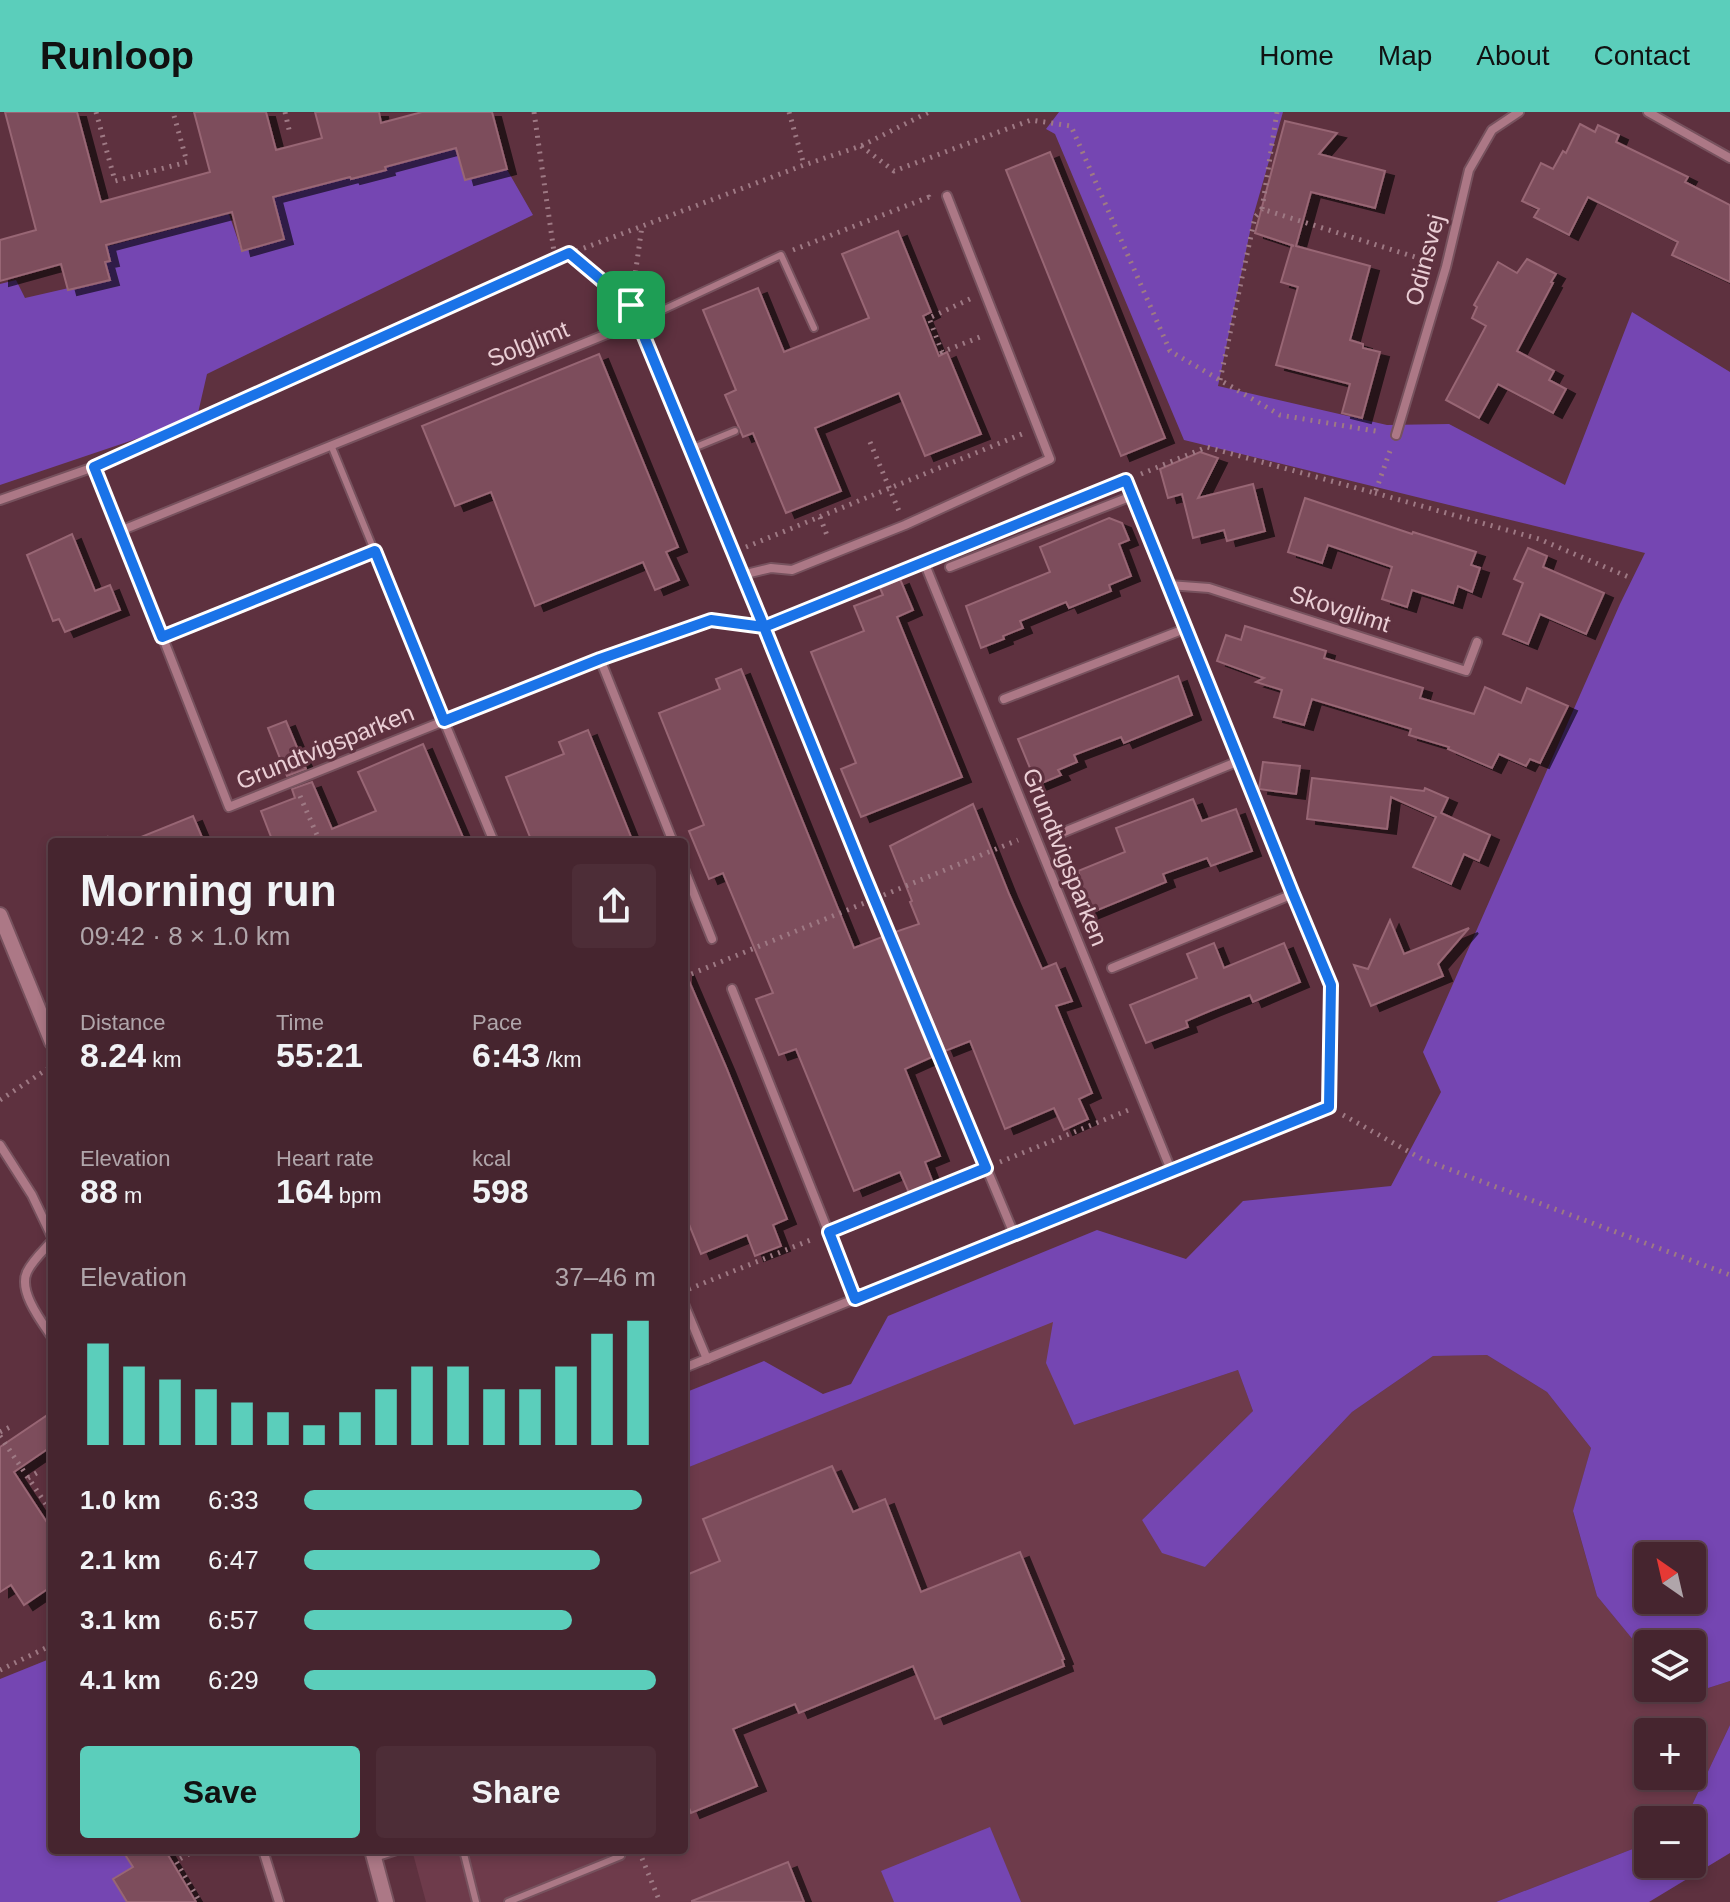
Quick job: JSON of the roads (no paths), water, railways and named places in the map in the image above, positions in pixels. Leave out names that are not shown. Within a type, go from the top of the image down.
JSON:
[{"type":"street","name":"Odinsvej","points":[[1396,435],[1446,267],[1469,170],[1492,130],[1519,112]]},
{"type":"street","points":[[1648,112],[1730,158]]},
{"type":"street","points":[[639,321],[742,575],[771,568],[792,570],[905,525],[1050,459],[947,196]]},
{"type":"street","name":"Solglimt","points":[[120,531],[639,321]]},
{"type":"street","points":[[0,500],[94,467],[120,531]]},
{"type":"street","points":[[688,1366],[1329,1107],[1331,985],[1126,480]]},
{"type":"street","points":[[950,567],[1132,496]]},
{"type":"street","name":"Grundtvigsparken","points":[[120,531],[229,807],[600,659],[711,620],[764,627],[924,562],[1171,1170]]},
{"type":"street","name":"Skovglimt","points":[[1169,585],[1209,588],[1466,671],[1477,642]]},
{"type":"street","points":[[764,627],[863,872]]},
{"type":"street","points":[[1004,699],[1187,628]]},
{"type":"street","points":[[600,659],[671,838]]},
{"type":"street","name":"Grundtvigsparken","points":[[444,721],[492,838]]},
{"type":"street","points":[[1059,834],[1239,761]]},
{"type":"street","points":[[688,879],[712,939]]},
{"type":"street","points":[[1112,968],[1293,894]]},
{"type":"street","points":[[0,915],[48,1032]]},
{"type":"street","points":[[886,928],[1014,1234]]},
{"type":"street","points":[[732,989],[855,1299]]},
{"type":"street","points":[[0,1145],[32,1195],[48,1230]]},
{"type":"street","points":[[48,1244],[26,1273],[26,1292],[48,1331]]},
{"type":"street","points":[[688,1314],[707,1359]]},
{"type":"street","points":[[264,1854],[279,1902]]},
{"type":"street","points":[[373,1854],[386,1902]]},
{"type":"lane","points":[[639,321],[781,255],[814,328]]},
{"type":"lane","points":[[691,449],[735,431]]},
{"type":"lane","points":[[331,445],[444,721]]},
{"type":"lane","points":[[464,1854],[476,1902]]},
{"type":"lane","points":[[508,1902],[620,1854]]}]
